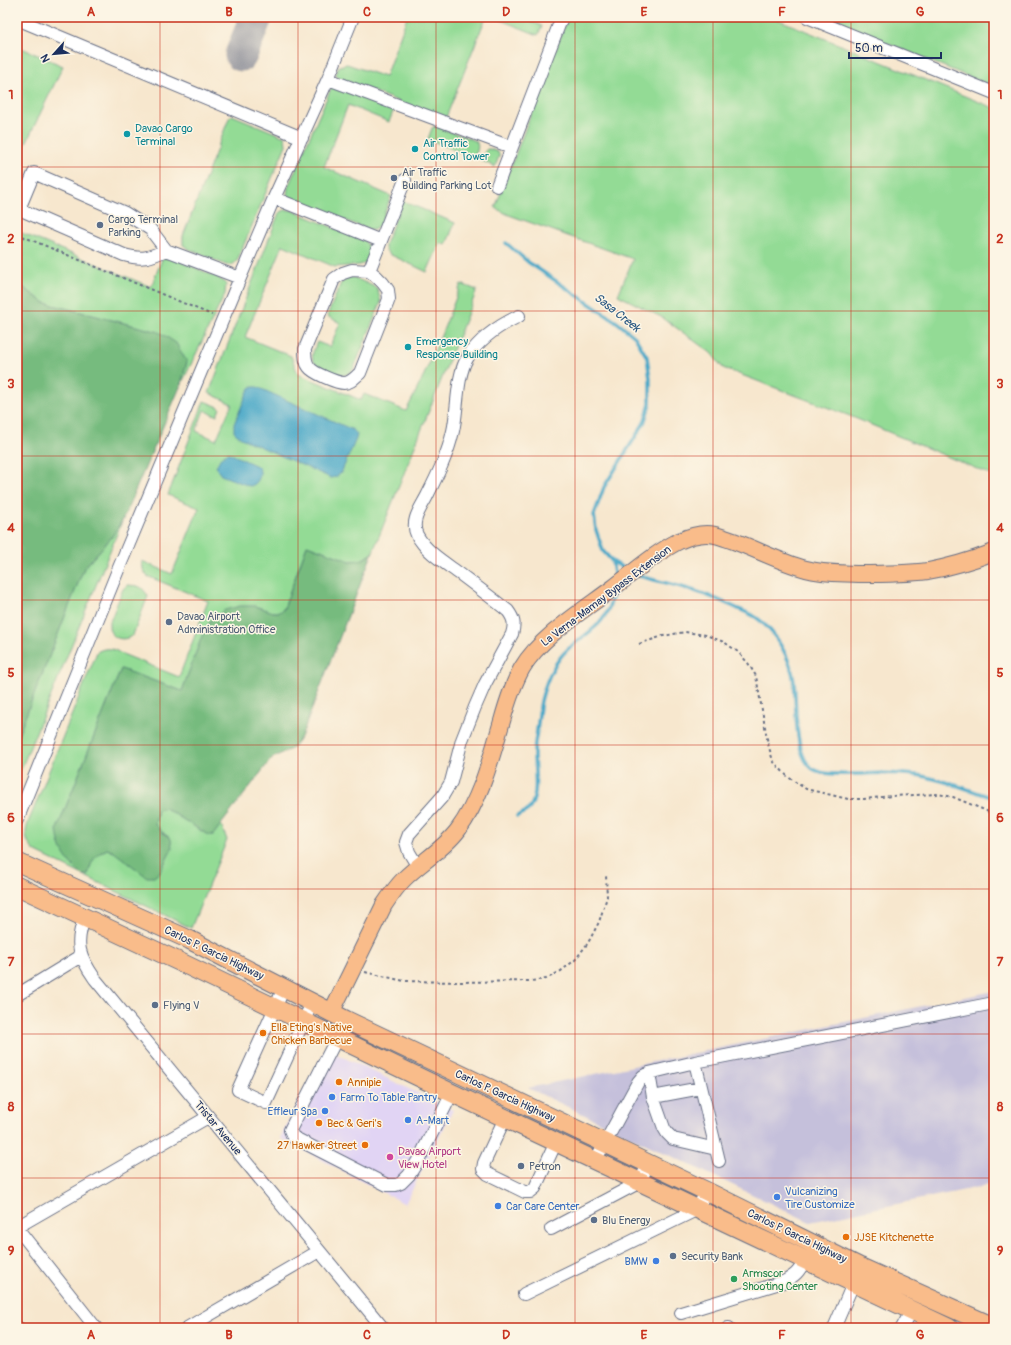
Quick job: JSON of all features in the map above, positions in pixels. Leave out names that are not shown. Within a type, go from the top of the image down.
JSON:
[{"type":"highway","name":"Carlos P. Garcia Highway","points":[[17,862],[190,940],[312,1003],[404,1048],[706,1191],[860,1267],[994,1327]]},
{"type":"highway","name":"Carlos P. Garcia Highway","points":[[17,886],[949,1328]]},
{"type":"highway","points":[[180,962],[190,940]]},
{"type":"highway","points":[[396,1066],[404,1048]]},
{"type":"main road","name":"La Verna-Mamay Bypass Extension","points":[[338,1016],[352,969],[384,905],[396,888],[418,867],[445,845],[458,829],[472,806],[484,779],[506,708],[521,669],[537,648],[559,629],[648,561],[680,541],[692,536],[703,534],[713,535],[736,542],[805,569],[822,572],[877,574],[927,571],[956,565],[994,552]]},
{"type":"street","points":[[17,820],[118,570],[222,320],[274,198],[328,79],[353,17]]},
{"type":"street","points":[[497,186],[562,17]]},
{"type":"street","points":[[807,17],[994,93]]},
{"type":"street","points":[[17,19],[302,138]]},
{"type":"street","points":[[328,79],[511,148]]},
{"type":"street","points":[[166,250],[145,258],[136,258],[124,255],[19,210],[34,173],[125,213],[150,229],[166,250],[240,278]]},
{"type":"street","points":[[369,271],[405,180]]},
{"type":"street","points":[[274,198],[381,241]]},
{"type":"street","points":[[352,270],[369,271],[383,283],[388,290],[389,299],[360,373],[348,382],[343,383],[313,372],[308,367],[305,349],[334,279],[343,273],[352,270]]},
{"type":"street","points":[[418,867],[409,852],[406,842],[409,834],[442,797],[451,782],[462,740],[475,707],[485,684],[512,634],[514,626],[512,617],[508,611],[437,557],[417,535],[414,525],[416,516],[437,475],[453,432],[460,377],[467,359],[476,346],[489,333],[518,316]]},
{"type":"street","name":"Tristar Avenue","points":[[85,917],[79,936],[79,945],[81,956],[87,968],[383,1328]]},
{"type":"street","points":[[17,995],[81,956]]},
{"type":"street","points":[[284,988],[238,1090],[266,1103],[312,1003]]},
{"type":"street","points":[[595,1161],[638,1082],[643,1076],[649,1073],[695,1062],[994,1002]]},
{"type":"street","points":[[338,1016],[337,1038],[290,1130],[293,1137],[386,1185],[396,1185],[401,1183],[409,1175],[419,1159],[452,1093]]},
{"type":"street","points":[[649,1073],[654,1098],[664,1128],[674,1139],[718,1155],[695,1062]]},
{"type":"street","points":[[654,1098],[701,1088]]},
{"type":"street","points":[[96,1328],[17,1227],[208,1116]]},
{"type":"street","points":[[505,1118],[484,1163],[483,1169],[488,1174],[525,1192],[530,1192],[535,1188],[556,1142]]},
{"type":"street","points":[[551,1229],[640,1182],[648,1164]]},
{"type":"street","points":[[524,1294],[698,1209],[706,1191]]},
{"type":"street","points":[[187,1328],[319,1251]]},
{"type":"street","points":[[681,1312],[784,1282],[794,1277],[805,1260]]},
{"type":"street","points":[[836,1327],[860,1267]]},
{"type":"street","points":[[902,1328],[912,1310]]},
{"type":"path","points":[[17,234],[222,320]]},
{"type":"path","points":[[639,644],[663,636],[685,632],[706,635],[724,642],[738,652],[748,663],[756,676],[760,690],[768,744],[773,761],[788,777],[806,789],[848,799],[938,794],[953,797],[994,814]]},
{"type":"path","points":[[352,969],[404,981],[531,981],[546,979],[561,971],[575,960],[588,943],[600,922],[606,897],[606,875]]},
{"type":"shaded area","points":[[994,991],[994,1184],[810,1222],[528,1088]]},
{"type":"shaded area","points":[[326,1049],[453,1110],[405,1204],[280,1138]]},
{"type":"green space","points":[[407,17],[486,17],[445,120],[337,77],[336,74],[339,66],[347,64],[385,77]]},
{"type":"green space","points":[[493,17],[520,17],[542,26],[538,35]]},
{"type":"green space","points":[[568,17],[772,17],[994,108],[994,476],[850,416],[723,368],[711,353],[663,318],[618,295],[633,259],[509,215],[495,208]]},
{"type":"green space","points":[[823,17],[994,17],[994,87]]},
{"type":"green space","points":[[17,46],[63,66],[17,162]]},
{"type":"green space","points":[[332,86],[394,109],[389,122],[348,105],[324,167],[391,196],[380,225],[374,230],[367,229],[291,199],[287,194],[288,187]]},
{"type":"green space","points":[[232,115],[285,137],[286,145],[237,261],[232,265],[226,265],[183,245],[183,236],[229,118]]},
{"type":"green space","points":[[435,126],[476,141],[478,148],[474,158],[428,139],[432,128]]},
{"type":"green space","points":[[487,149],[491,149],[499,153],[495,167],[481,160]]},
{"type":"green space","points":[[403,201],[455,223],[446,245],[440,243],[427,272],[389,254],[385,249],[385,244]]},
{"type":"green space","points":[[285,210],[291,210],[365,241],[371,251],[367,262],[360,265],[335,267],[283,245],[245,337],[291,356],[298,374],[361,400],[364,394],[406,411],[436,348],[461,284],[477,290],[372,554],[361,560],[350,561],[307,545],[284,608],[280,612],[267,610],[202,636],[182,691],[121,669],[57,829],[88,875],[90,866],[96,856],[107,849],[114,852],[171,839],[155,824],[158,810],[165,808],[208,835],[213,835],[221,824],[227,840],[191,928],[34,851],[29,844],[26,831],[97,652],[103,649],[112,649],[179,677],[208,601],[147,576],[143,569],[142,561],[172,574],[199,508],[168,495],[204,401],[220,408],[217,416],[204,410],[196,431],[216,440],[232,404],[209,393],[279,213]]},
{"type":"green space","points":[[17,231],[151,287],[162,259],[170,257],[217,277],[226,283],[225,294],[180,387],[187,362],[159,332],[45,303],[17,283]]},
{"type":"green space","points":[[353,277],[377,288],[381,302],[354,368],[349,373],[340,375],[315,363],[312,355],[317,342],[330,347],[340,323],[327,316],[341,283],[347,278]]},
{"type":"green space","points":[[17,283],[45,303],[159,332],[176,343],[187,362],[180,387],[123,519],[111,538],[84,568],[17,738]]},
{"type":"green space","points":[[123,519],[17,779],[17,738],[84,568],[111,538]]},
{"type":"green space","points":[[307,545],[350,561],[361,560],[372,554],[301,737],[293,748],[272,758],[213,835],[208,835],[165,808],[158,810],[155,824],[171,839],[172,849],[160,872],[154,877],[147,877],[114,852],[107,849],[96,856],[90,866],[88,875],[82,875],[64,855],[57,829],[121,669],[182,691],[202,636],[211,620],[225,610],[240,606],[255,606],[273,612],[280,612],[284,609]]},
{"type":"green space","points":[[127,585],[139,587],[148,596],[133,635],[125,639],[121,639],[117,638],[111,633],[109,624],[123,589]]},
{"type":"water","points":[[251,387],[257,387],[353,430],[357,434],[356,439],[341,473],[336,477],[331,478],[241,438],[234,432],[234,424]]},
{"type":"water","points":[[229,453],[257,466],[260,475],[255,484],[249,486],[221,475],[216,466],[222,456]]},
{"type":"waterway","name":"Sasa Creek","points":[[506,243],[528,262],[618,323],[635,337],[647,357],[650,379],[650,404],[644,423],[604,487],[594,515],[596,530],[603,551],[612,561],[628,571]]},
{"type":"waterway","points":[[612,561],[615,580]]},
{"type":"waterway","points":[[637,575],[692,590],[719,600],[748,613],[764,624],[782,647],[790,664],[794,682],[799,741],[802,753],[813,769],[823,773],[836,774],[888,773],[916,775],[946,782],[994,798]]},
{"type":"waterway","points":[[517,816],[529,809],[535,794],[535,745],[541,701],[549,677],[563,654],[601,621],[606,614],[613,594]]},
{"type":"taxiway","points":[[241,55],[256,17]]},
{"type":"place","name":"Davao Cargo Terminal","points":[[127,134]]},
{"type":"place","name":"Air Traffic Control Tower","points":[[415,149]]},
{"type":"place","name":"Air Traffic Building Parking Lot","points":[[394,178]]},
{"type":"place","name":"Cargo Terminal Parking","points":[[100,225]]},
{"type":"place","name":"Emergency Response Building","points":[[408,347]]},
{"type":"place","name":"Davao Airport Administration Office","points":[[169,622]]},
{"type":"place","name":"Flying V","points":[[155,1005]]},
{"type":"place","name":"Ella Eting's Native Chicken Barbecue","points":[[263,1033]]},
{"type":"place","name":"Annipie","points":[[339,1082]]},
{"type":"place","name":"Farm To Table Pantry","points":[[332,1097]]},
{"type":"place","name":"Effleur Spa","points":[[325,1111]]},
{"type":"place","name":"A-Mart","points":[[408,1120]]},
{"type":"place","name":"Bec & Geri's","points":[[319,1123]]},
{"type":"place","name":"27 Hawker Street","points":[[365,1145]]},
{"type":"place","name":"Davao Airport View Hotel","points":[[390,1157]]},
{"type":"place","name":"Petron","points":[[521,1166]]},
{"type":"place","name":"Vulcanizing Tire Customize","points":[[777,1197]]},
{"type":"place","name":"Car Care Center","points":[[498,1206]]},
{"type":"place","name":"Blu Energy","points":[[594,1220]]},
{"type":"place","name":"JJSE Kitchenette","points":[[846,1237]]},
{"type":"place","name":"Security Bank","points":[[673,1256]]},
{"type":"place","name":"BMW","points":[[656,1261]]},
{"type":"place","name":"Armscor Shooting Center","points":[[734,1279]]}]
